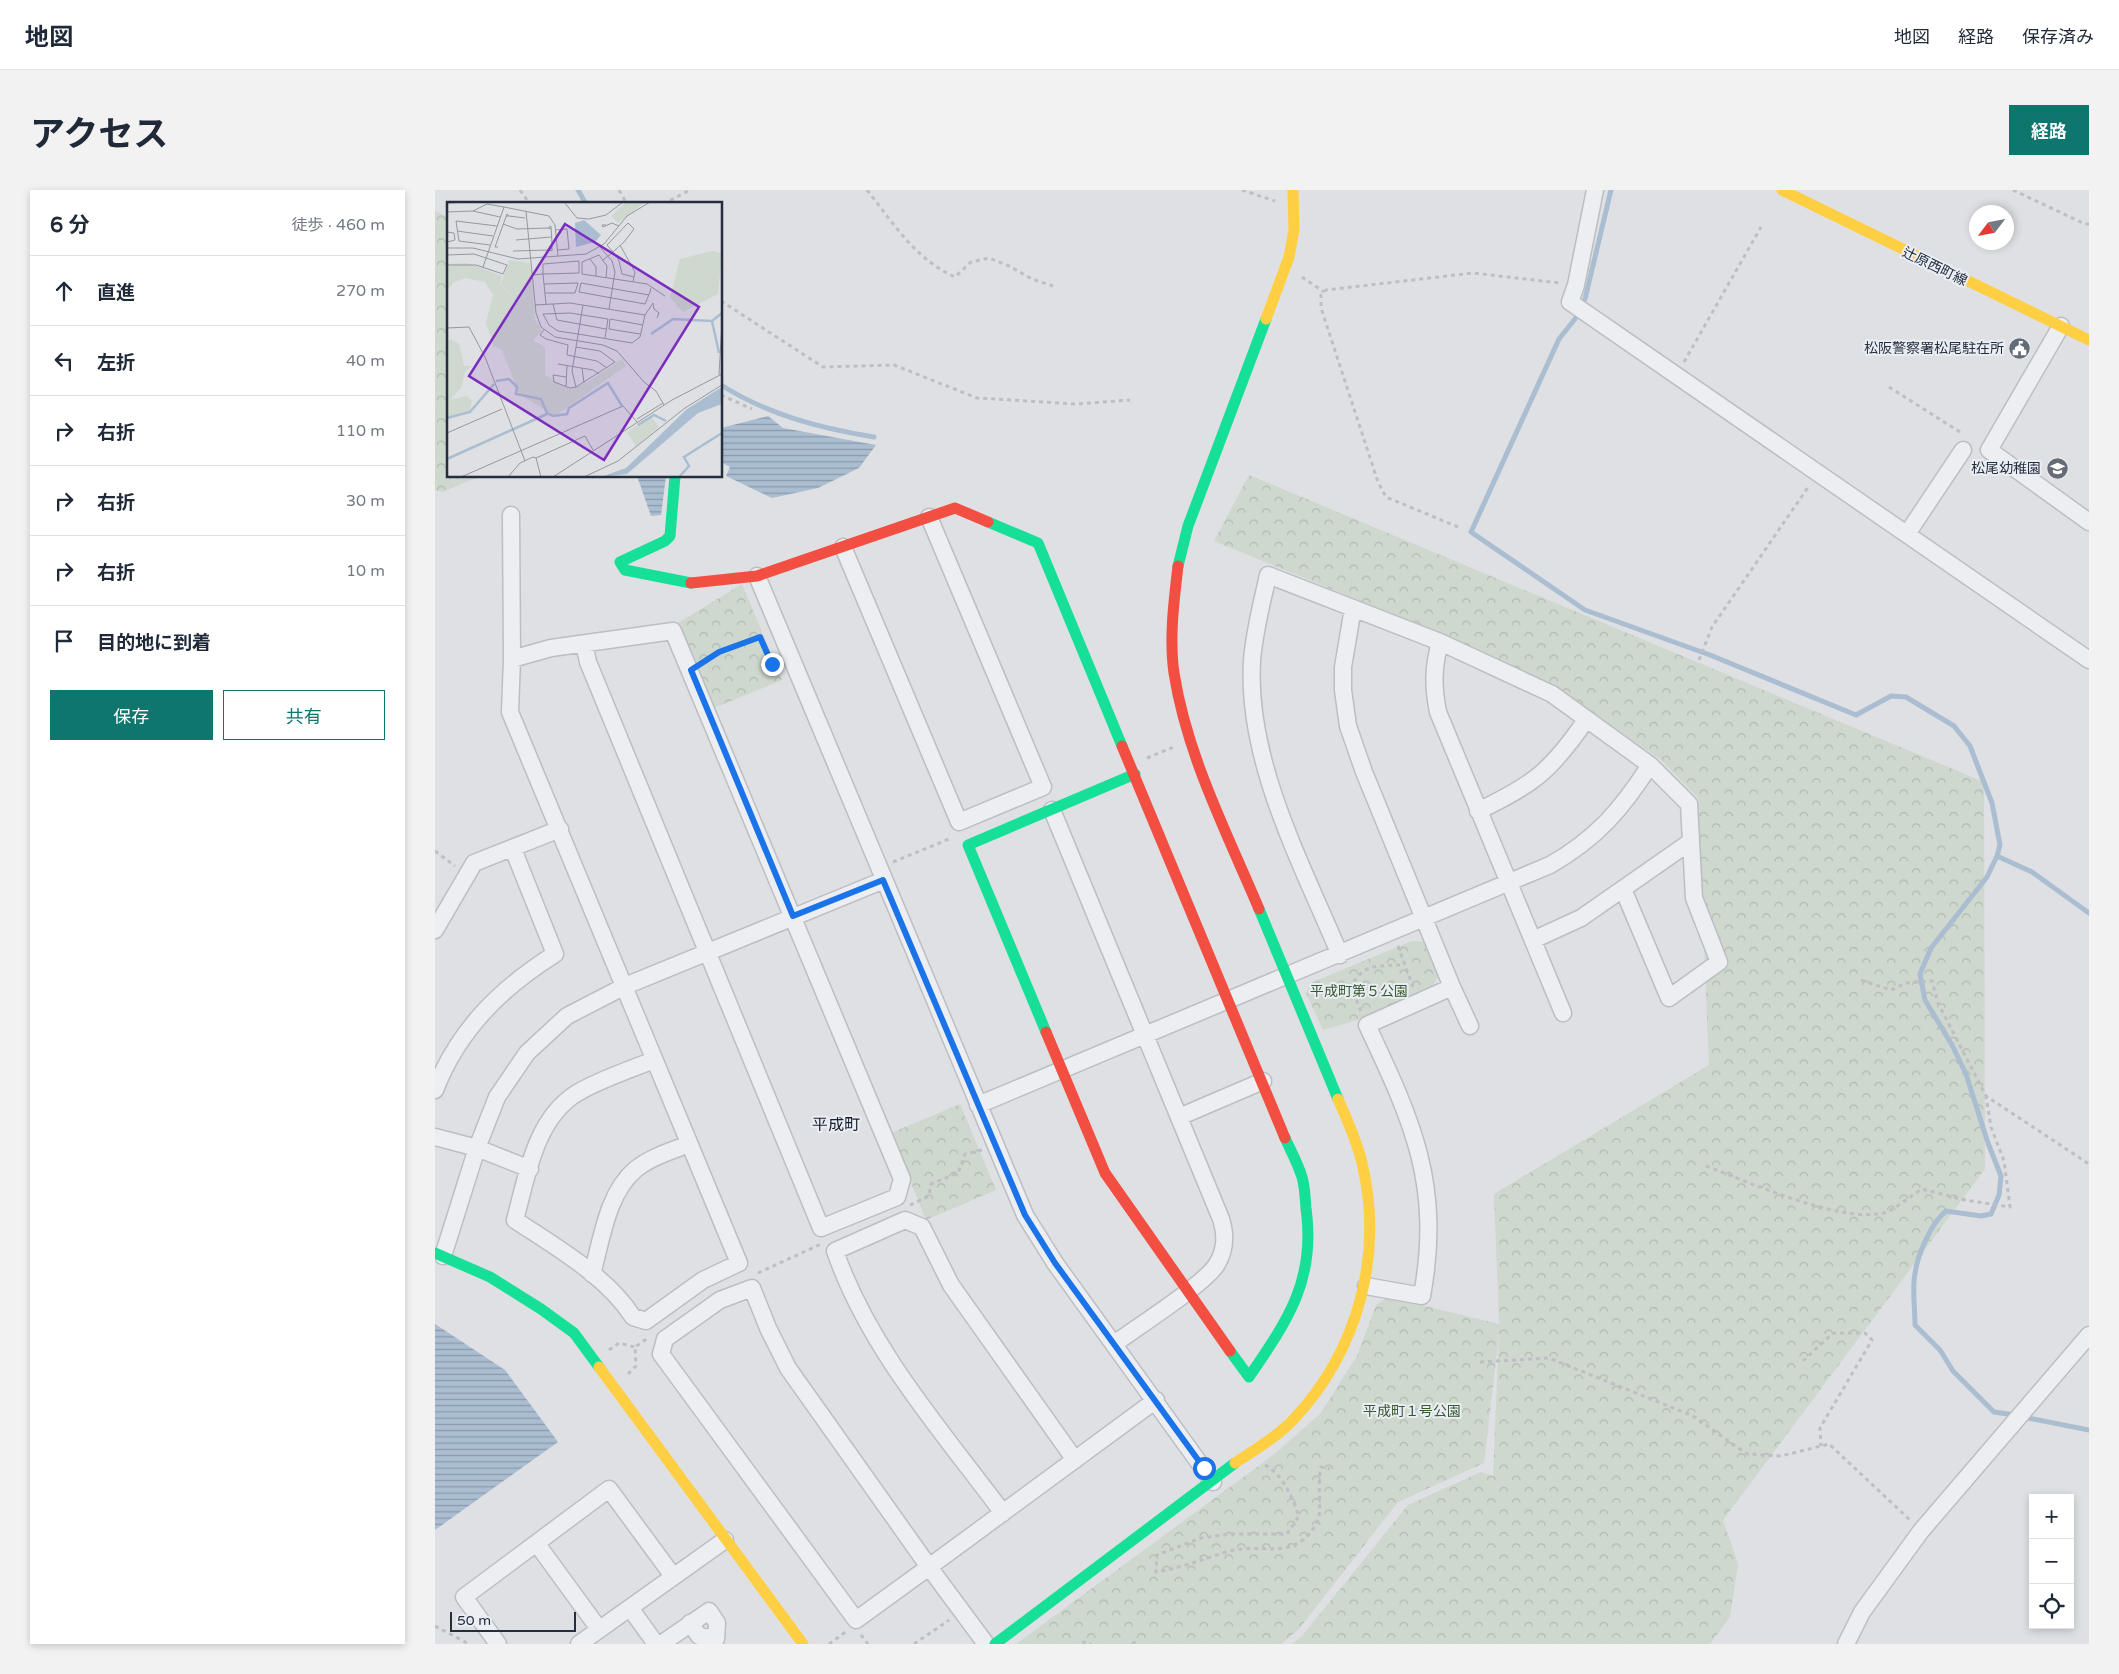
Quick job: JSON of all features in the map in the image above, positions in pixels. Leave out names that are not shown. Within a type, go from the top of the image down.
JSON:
[{"type":"street","points":[[995,1644],[1292,1421],[1319,1390],[1345,1345],[1366,1286],[1370,1268],[1371,1217],[1363,1166],[1343,1110],[1189,738],[1176,684],[1172,617],[1178,564],[1188,526],[1289,257],[1294,230],[1293,190]]},
{"type":"street","points":[[1595,190],[1576,285],[1570,302],[2089,660]]},
{"type":"street","name":"辻原西町線","points":[[1782,190],[2089,340]]},
{"type":"street","points":[[2061,326],[1989,450],[2089,522]]},
{"type":"street","points":[[1907,534],[1964,442]]},
{"type":"street","points":[[675,478],[670,536],[665,541],[620,562],[625,570],[694,584],[757,576],[955,508],[1039,543],[1230,999],[1302,1178],[1308,1212],[1309,1252],[1305,1276],[1288,1317],[1271,1348],[1249,1377],[1105,1173],[968,845],[1135,774]]},
{"type":"street","points":[[511,515],[512,659],[510,712],[560,828],[739,1263],[713,1274],[646,1320],[633,1317],[628,1309],[592,1274],[515,1220],[545,1125],[566,1101],[587,1088],[654,1060]]},
{"type":"street","points":[[843,547],[959,822],[1043,787],[929,517]]},
{"type":"street","points":[[1340,955],[1267,778],[1254,716],[1252,662],[1254,640],[1268,575],[1440,642],[1552,694],[1650,765],[1689,804],[1694,898],[1719,962],[1669,998],[1623,888]]},
{"type":"street","points":[[757,576],[1025,1215],[1055,1263],[1156,1400],[1213,1482]]},
{"type":"street","points":[[1353,608],[1343,667],[1343,690],[1348,726],[1364,772],[1452,987],[1470,1026]]},
{"type":"street","points":[[512,659],[551,648],[673,631],[691,670],[902,1179],[897,1197],[821,1228],[589,662],[584,644]]},
{"type":"street","points":[[1440,642],[1435,662],[1434,682],[1438,712],[1563,1013]]},
{"type":"street","points":[[1478,811],[1516,792],[1544,773],[1565,750],[1586,720]]},
{"type":"street","points":[[978,1105],[1230,999],[1287,978],[1509,884],[1561,859],[1598,832],[1614,816],[1650,765]]},
{"type":"street","points":[[1052,810],[1221,1219],[1225,1237],[1223,1252],[1217,1265],[1187,1290],[1114,1344]]},
{"type":"street","points":[[435,930],[474,863],[513,849],[560,828]]},
{"type":"street","points":[[1533,940],[1581,918],[1690,842]]},
{"type":"street","points":[[435,1090],[449,1058],[475,1020],[504,990],[555,954],[513,849]]},
{"type":"street","points":[[803,1644],[573,1333],[536,1304],[495,1279],[439,1254],[497,1097],[527,1053],[567,1016],[625,986],[883,880]]},
{"type":"street","points":[[1366,1286],[1422,1296],[1428,1264],[1430,1227],[1426,1180],[1415,1137],[1400,1098],[1367,1025],[1452,987]]},
{"type":"street","points":[[1179,1117],[1263,1081]]},
{"type":"street","points":[[435,1137],[477,1148],[530,1169]]},
{"type":"street","points":[[592,1274],[614,1198],[620,1186],[643,1164],[689,1144]]},
{"type":"street","points":[[1003,1513],[882,1348],[841,1267],[835,1251],[905,1220],[922,1227],[951,1285],[1075,1460]]},
{"type":"street","points":[[986,1644],[929,1567],[792,1374],[773,1340],[752,1288],[731,1295],[707,1308],[665,1339],[661,1354],[855,1620],[929,1567],[1003,1513],[1156,1400]]},
{"type":"street","points":[[1847,1644],[1862,1612],[1921,1531],[2089,1335]]},
{"type":"street","points":[[498,1644],[464,1597],[609,1490],[673,1576]]},
{"type":"street","points":[[579,1644],[725,1540]]},
{"type":"street","points":[[537,1544],[599,1629]]},
{"type":"street","points":[[629,1608],[655,1644]]},
{"type":"street","points":[[661,1644],[690,1623],[709,1611],[717,1623],[717,1642],[699,1636],[690,1623]]},
{"type":"path","points":[[520,190],[529,202]]},
{"type":"path","points":[[619,190],[626,202]]},
{"type":"path","points":[[667,202],[690,190]]},
{"type":"path","points":[[867,190],[921,257],[940,270],[955,277],[971,262],[989,258],[1009,266],[1031,279],[1053,286]]},
{"type":"path","points":[[1242,190],[1280,203]]},
{"type":"path","points":[[2013,190],[2085,224],[2089,224]]},
{"type":"path","points":[[1676,376],[1761,227]]},
{"type":"path","points":[[1295,272],[1324,292],[1473,273],[1576,285]]},
{"type":"path","points":[[1324,292],[1321,295],[1321,308],[1378,482],[1385,497],[1458,527]]},
{"type":"path","points":[[723,302],[823,367],[894,365],[977,398],[1077,404],[1130,400]]},
{"type":"path","points":[[1889,387],[1964,442]]},
{"type":"path","points":[[723,396],[752,409]]},
{"type":"path","points":[[1699,660],[1712,627],[1818,474]]},
{"type":"path","points":[[691,670],[719,652],[760,637],[772,664],[779,660]]},
{"type":"path","points":[[1145,758],[1178,745]]},
{"type":"path","points":[[435,851],[467,876]]},
{"type":"path","points":[[1396,943],[1413,988],[1405,992]]},
{"type":"path","points":[[1370,1008],[1361,1012],[1351,987],[1356,977],[1372,966],[1405,964]]},
{"type":"path","points":[[1706,1166],[1812,1206],[1854,1214],[1883,1213],[1922,1189],[1965,1200],[2010,1207],[2004,1161],[1991,1127],[1986,1096],[1938,1003],[1932,980],[1906,983],[1891,990],[1861,980]]},
{"type":"path","points":[[1312,990],[1324,997],[1353,992]]},
{"type":"path","points":[[1986,1096],[2089,1164]]},
{"type":"path","points":[[1803,1361],[1833,1333],[1865,1334],[1872,1340],[1820,1428],[1821,1446]]},
{"type":"path","points":[[603,1355],[619,1343],[635,1347]]},
{"type":"path","points":[[1480,1362],[1549,1358],[1693,1416],[1747,1454],[1781,1456],[1829,1444],[1921,1531]]},
{"type":"path","points":[[1260,1462],[1271,1469],[1290,1492],[1299,1516],[1287,1534],[1230,1534],[1201,1538],[1157,1555],[1156,1572],[1175,1569],[1233,1550],[1272,1550],[1296,1544],[1310,1533],[1319,1518],[1318,1479],[1321,1467],[1330,1469]]},
{"type":"path","points":[[914,1644],[962,1612]]},
{"type":"path","points":[[829,1644],[849,1630],[855,1620]]},
{"type":"path","points":[[435,1626],[469,1644]]},
{"type":"path","points":[[1132,1644],[1138,1640]]},
{"type":"path","points":[[1083,1644],[1084,1642],[1091,1644]]},
{"type":"green space","points":[[435,211],[447,217],[447,478],[476,478],[442,492],[435,490]]},
{"type":"green space","name":"平成町１号公園","points":[[1249,475],[1984,782],[1985,1169],[1723,1520],[1738,1564],[1730,1617],[1710,1644],[1292,1644],[1302,1636],[1408,1505],[1481,1472],[1493,1476],[1499,1334],[1484,1463],[1398,1502],[1299,1629],[1281,1644],[1016,1644],[1272,1456],[1320,1414],[1357,1356],[1376,1305],[1387,1297],[1499,1324],[1494,1194],[1709,1065],[1698,798],[1661,760],[1557,687],[1456,640],[1214,541]]},
{"type":"green space","points":[[742,584],[782,680],[714,708],[678,623]]},
{"type":"green space","name":"平成町第５公園","points":[[1412,941],[1426,942],[1440,974],[1431,988],[1357,1020],[1323,1030],[1306,993],[1313,982]]},
{"type":"green space","points":[[960,1104],[996,1190],[926,1220],[891,1133]]},
{"type":"water","points":[[768,416],[783,428],[876,445],[859,468],[818,488],[772,498],[726,476],[730,467],[723,463],[723,427]]},
{"type":"water","points":[[638,478],[666,478],[661,515],[651,516]]},
{"type":"water","points":[[435,1324],[505,1370],[558,1442],[435,1530]]},
{"type":"waterway","points":[[578,190],[585,202]]},
{"type":"waterway","points":[[1611,190],[1585,299],[1575,319],[1559,339],[1471,532],[1585,610],[1710,655],[1856,715],[1891,696],[1906,697],[1954,726],[1970,746],[1992,803],[2000,845],[1987,877],[1931,948],[1920,974],[1925,1000],[1952,1045],[1966,1074],[1988,1143],[2001,1176],[1999,1195],[1991,1214],[1981,1216],[1946,1211],[1940,1216],[1930,1231],[1922,1248],[1914,1279],[1915,1325],[1940,1350],[1953,1371],[1994,1412],[2015,1415]]},
{"type":"waterway","points":[[723,386],[757,405],[795,419],[814,425],[874,437]]},
{"type":"waterway","points":[[1997,856],[2032,872],[2089,913]]},
{"type":"waterway","points":[[2023,1417],[2089,1430]]},
{"type":"traffic: fast","points":[[1178,566],[1188,526],[1266,319]]},
{"type":"traffic: fast","points":[[675,478],[670,536],[665,541],[620,562],[625,570],[691,583]]},
{"type":"traffic: fast","points":[[988,522],[1038,543],[1122,746]]},
{"type":"traffic: fast","points":[[1046,1032],[968,845],[1135,774]]},
{"type":"traffic: fast","points":[[1259,909],[1338,1099]]},
{"type":"traffic: fast","points":[[1230,1351],[1249,1377],[1287,1317],[1303,1278],[1307,1257],[1308,1234],[1303,1181],[1285,1138]]},
{"type":"traffic: fast","points":[[435,1253],[490,1277],[541,1309],[574,1333],[599,1367]]},
{"type":"traffic: fast","points":[[995,1644],[1235,1463]]},
{"type":"traffic: slow","points":[[1266,319],[1289,257],[1294,230],[1293,190]]},
{"type":"traffic: slow","points":[[1782,190],[2089,340]]},
{"type":"traffic: slow","points":[[1235,1463],[1287,1426],[1316,1393],[1334,1364],[1349,1333],[1360,1300],[1367,1267],[1370,1232],[1368,1198],[1360,1155],[1338,1099]]},
{"type":"traffic: slow","points":[[599,1367],[803,1644]]},
{"type":"traffic: jam","points":[[691,583],[757,576],[955,508],[988,522]]},
{"type":"traffic: jam","points":[[1178,566],[1172,646],[1174,673],[1180,704],[1188,734],[1209,794],[1259,909]]},
{"type":"traffic: jam","points":[[1122,746],[1285,1138]]},
{"type":"traffic: jam","points":[[1046,1032],[1105,1173],[1230,1351]]},
{"type":"place","name":"松阪警察署松尾駐在所","points":[[2020,348]]},
{"type":"place","name":"松尾幼稚園","points":[[2057,468]]},
{"type":"district","name":"平成町","points":[[836,1124]]},
{"type":"route","points":[[772,664],[760,637],[719,652],[691,670],[793,916],[883,880],[1025,1215],[1055,1263],[1204,1468]]}]
